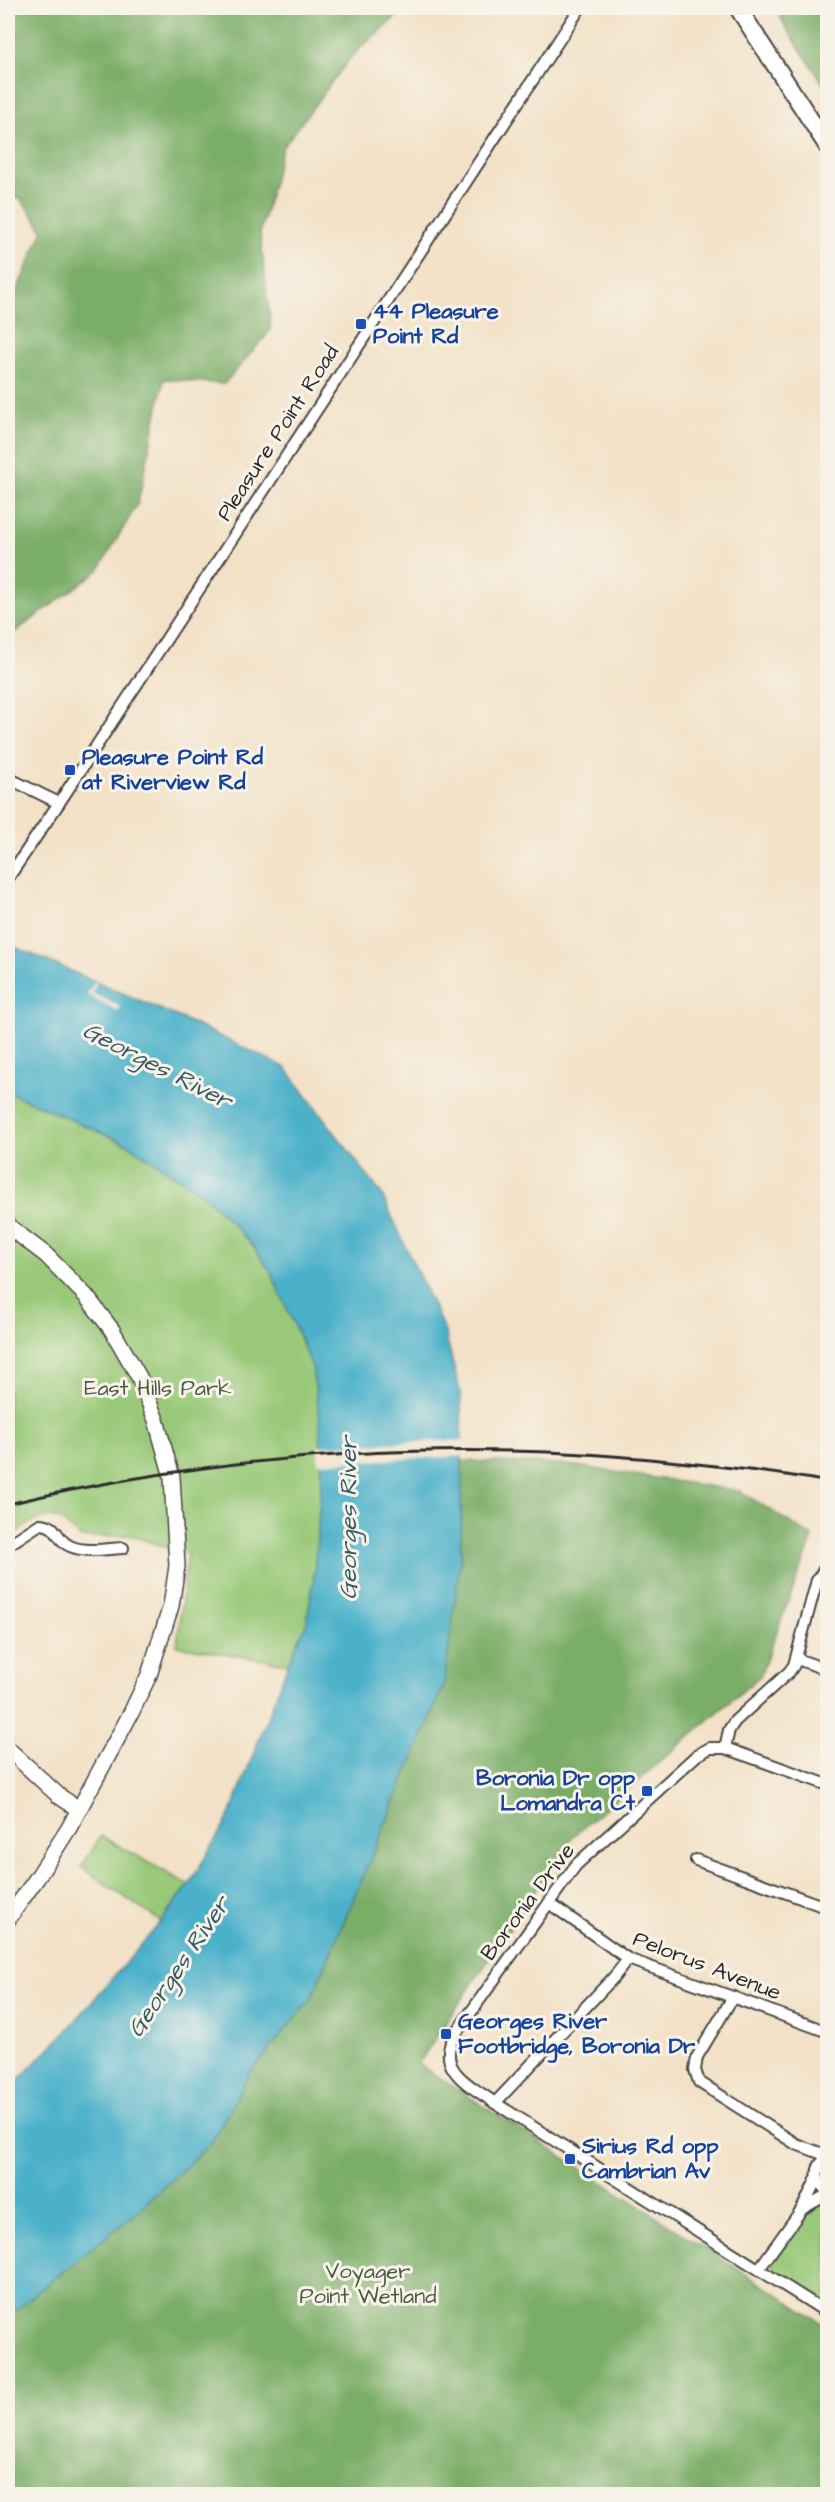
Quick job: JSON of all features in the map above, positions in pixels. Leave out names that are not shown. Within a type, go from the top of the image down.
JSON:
[{"type":"main road","points":[[738,8],[828,147]]},
{"type":"main road","points":[[8,1226],[46,1255],[81,1290],[112,1330],[139,1377],[156,1420],[172,1477],[176,1527],[176,1579],[171,1606],[152,1665],[135,1706],[77,1808],[69,1827],[8,1919]]},
{"type":"main road","points":[[8,1749],[58,1796],[77,1808]]},
{"type":"street","name":"Pleasure Point Road","points":[[8,878],[580,8]]},
{"type":"street","points":[[8,778],[59,803]]},
{"type":"street","points":[[8,1545],[40,1524],[51,1526],[70,1546],[87,1549],[123,1548]]},
{"type":"street","points":[[828,1564],[817,1580],[797,1659],[789,1672],[731,1725],[725,1748],[828,1785]]},
{"type":"street","points":[[797,1659],[828,1670]]},
{"type":"street","name":"Boronia Drive","points":[[495,2103],[459,2076],[450,2064],[447,2052],[451,2039],[580,1861],[697,1755],[710,1748],[725,1748]]},
{"type":"street","points":[[696,1860],[828,1908]]},
{"type":"street","name":"Pelorus Avenue","points":[[549,1903],[628,1959],[828,2032]]},
{"type":"street","points":[[628,1959],[609,1983],[495,2103],[828,2313]]},
{"type":"street","points":[[733,1997],[697,2057],[696,2077],[704,2087],[796,2145],[828,2157]]},
{"type":"street","points":[[796,2145],[817,2174],[821,2186],[828,2192],[802,2210]]},
{"type":"street","points":[[759,2270],[802,2210],[820,2163],[828,2157]]},
{"type":"green space","points":[[8,8],[406,8],[352,56],[282,148],[260,233],[271,330],[224,384],[164,379],[138,503],[98,571],[8,637],[8,311],[43,230],[20,198],[8,200]]},
{"type":"green space","points":[[776,8],[827,8],[827,90],[785,26]]},
{"type":"green space","name":"East Hills Park","points":[[8,1092],[129,1145],[204,1195],[249,1241],[271,1272],[312,1366],[320,1422],[322,1476],[314,1577],[307,1622],[288,1664],[177,1646],[187,1554],[129,1535],[81,1538],[63,1522],[49,1517],[34,1521],[8,1539],[8,1481],[11,1456],[8,1444]]},
{"type":"green space","name":"Voyager Point Wetland","points":[[462,1461],[562,1464],[740,1491],[813,1537],[760,1676],[572,1837],[418,2064],[827,2326],[827,2494],[8,2494],[8,2316],[133,2215],[211,2143],[250,2073],[311,1999],[444,1685],[461,1553]]},
{"type":"green space","points":[[101,1836],[189,1885],[161,1922],[81,1867]]},
{"type":"green space","points":[[827,2200],[827,2308],[787,2283],[774,2269],[771,2261],[803,2219]]},
{"type":"water","name":"Georges River","points":[[8,944],[183,1019],[285,1067],[382,1195],[445,1332],[461,1395],[462,1461],[461,1553],[444,1685],[311,1999],[250,2073],[211,2143],[133,2215],[8,2316],[8,2090],[64,2034],[161,1922],[189,1885],[230,1815],[288,1664],[307,1622],[314,1577],[322,1476],[320,1422],[312,1366],[271,1272],[249,1241],[204,1195],[129,1145],[8,1092]]},
{"type":"pier","points":[[95,981],[97,982],[92,993],[120,1007],[118,1011],[87,995]]},
{"type":"pier","points":[[465,1440],[465,1456],[318,1463],[318,1446]]},
{"type":"railway","points":[[8,1504],[92,1486],[261,1461],[346,1454],[432,1451],[517,1451],[603,1455],[741,1469],[828,1482]]},
{"type":"place","name":"44 Pleasure Point Rd","points":[[361,324]]},
{"type":"place","name":"Pleasure Point Rd at Riverview Rd","points":[[70,770]]},
{"type":"place","name":"Boronia Dr opp Lomandra Ct","points":[[647,1791]]},
{"type":"place","name":"Georges River Footbridge, Boronia Dr","points":[[446,2034]]},
{"type":"place","name":"Sirius Rd opp Cambrian Av","points":[[570,2159]]}]
